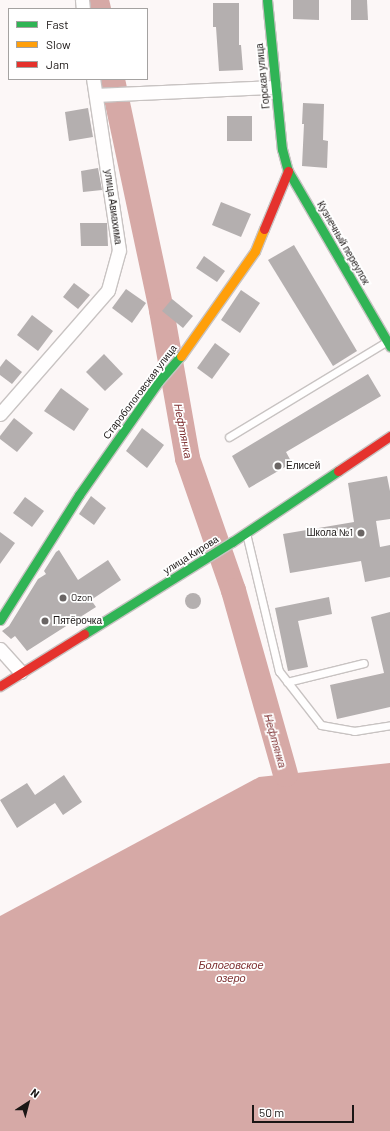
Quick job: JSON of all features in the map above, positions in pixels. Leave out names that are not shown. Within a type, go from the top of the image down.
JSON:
[{"type":"main road","name":"Горская улица","points":[[267,0],[274,87],[282,149]]},
{"type":"main road","name":"Кузнечный переулок","points":[[282,149],[288,171],[388,344]]},
{"type":"main road","name":"Старобологовская улица","points":[[0,620],[79,495],[158,382],[177,361],[255,251],[288,171]]},
{"type":"main road","name":"улица Кирова","points":[[0,686],[176,578],[390,436]]},
{"type":"street","name":"улица Авиахима","points":[[0,414],[108,290],[119,250],[94,80]]},
{"type":"street","points":[[96,95],[274,87]]},
{"type":"street","points":[[0,649],[21,672]]},
{"type":"lane","points":[[229,437],[388,344]]},
{"type":"lane","points":[[246,532],[279,672],[321,726],[354,732],[390,725]]},
{"type":"lane","points":[[287,682],[364,663]]},
{"type":"water","name":"Бологовское озеро","points":[[390,763],[390,1131],[0,1131],[0,916],[259,777]]},
{"type":"building","points":[[293,0],[319,0],[319,20],[293,19]]},
{"type":"building","points":[[351,0],[367,0],[368,20],[351,20]]},
{"type":"building","points":[[213,3],[239,3],[239,45],[241,45],[243,70],[219,71],[216,27],[213,27]]},
{"type":"building","points":[[303,103],[324,104],[323,140],[328,141],[327,168],[302,166],[304,124],[302,124]]},
{"type":"building","points":[[88,108],[93,137],[69,141],[65,112]]},
{"type":"building","points":[[227,116],[252,116],[252,141],[227,141]]},
{"type":"building","points":[[98,168],[102,190],[83,192],[81,171]]},
{"type":"building","points":[[221,202],[251,214],[241,237],[212,225]]},
{"type":"building","points":[[80,223],[107,223],[108,246],[81,246]]},
{"type":"building","points":[[294,245],[357,351],[333,366],[268,260]]},
{"type":"building","points":[[204,256],[225,271],[217,282],[196,268]]},
{"type":"building","points":[[74,283],[90,295],[78,309],[63,297]]},
{"type":"building","points":[[126,289],[146,303],[132,323],[112,308]]},
{"type":"building","points":[[241,290],[260,303],[240,333],[221,320]]},
{"type":"building","points":[[172,299],[193,316],[183,328],[162,311]]},
{"type":"building","points":[[32,315],[53,331],[38,351],[17,335]]},
{"type":"building","points":[[215,343],[230,354],[212,379],[197,368]]},
{"type":"building","points":[[104,354],[123,374],[105,391],[86,372]]},
{"type":"building","points":[[6,359],[22,372],[12,384],[0,375],[0,367]]},
{"type":"building","points":[[368,374],[381,396],[286,452],[292,463],[249,488],[232,456]]},
{"type":"building","points":[[61,388],[89,409],[74,431],[44,411]]},
{"type":"building","points":[[14,418],[33,433],[17,452],[0,439],[0,436]]},
{"type":"building","points":[[142,428],[164,445],[147,468],[126,451]]},
{"type":"building","points":[[387,476],[390,491],[390,519],[376,521],[380,547],[390,545],[390,577],[365,582],[361,561],[290,573],[283,534],[354,522],[348,483]]},
{"type":"building","points":[[91,496],[106,508],[94,525],[79,514]]},
{"type":"building","points":[[25,497],[44,511],[32,527],[13,513]]},
{"type":"building","points":[[0,532],[15,543],[0,564]]},
{"type":"building","points":[[59,550],[78,580],[108,560],[121,580],[91,600],[96,607],[27,651],[15,636],[11,639],[2,631],[9,626],[38,579],[46,574],[44,571],[56,552]]},
{"type":"building","points":[[193,593],[199,595],[201,601],[199,607],[193,609],[187,607],[185,601],[187,595]]},
{"type":"building","points":[[329,597],[332,614],[298,621],[308,667],[288,671],[275,608]]},
{"type":"building","points":[[390,612],[390,707],[337,719],[330,685],[384,673],[371,617]]},
{"type":"building","points":[[64,775],[82,802],[63,815],[55,803],[17,828],[0,800],[27,783],[35,795]]},
{"type":"waterway","name":"Нефтянка","points":[[96,0],[98,8]]},
{"type":"waterway","name":"Нефтянка","points":[[112,80],[161,310],[187,458],[233,590],[285,774]]},
{"type":"traffic: fast","points":[[267,0],[282,149],[288,171],[390,346]]},
{"type":"traffic: fast","points":[[0,620],[79,495],[158,382],[181,356]]},
{"type":"traffic: fast","points":[[84,634],[232,542],[338,471]]},
{"type":"traffic: slow","points":[[181,356],[255,251],[264,229]]},
{"type":"traffic: jam","points":[[264,229],[288,171]]},
{"type":"traffic: jam","points":[[338,471],[390,436]]},
{"type":"traffic: jam","points":[[0,686],[84,634]]},
{"type":"place","name":"Елисей","points":[[278,466]]},
{"type":"place","name":"Школа №1","points":[[361,533]]},
{"type":"place","name":"Ozon","points":[[63,598]]},
{"type":"place","name":"Пятёрочка","points":[[45,621]]}]
